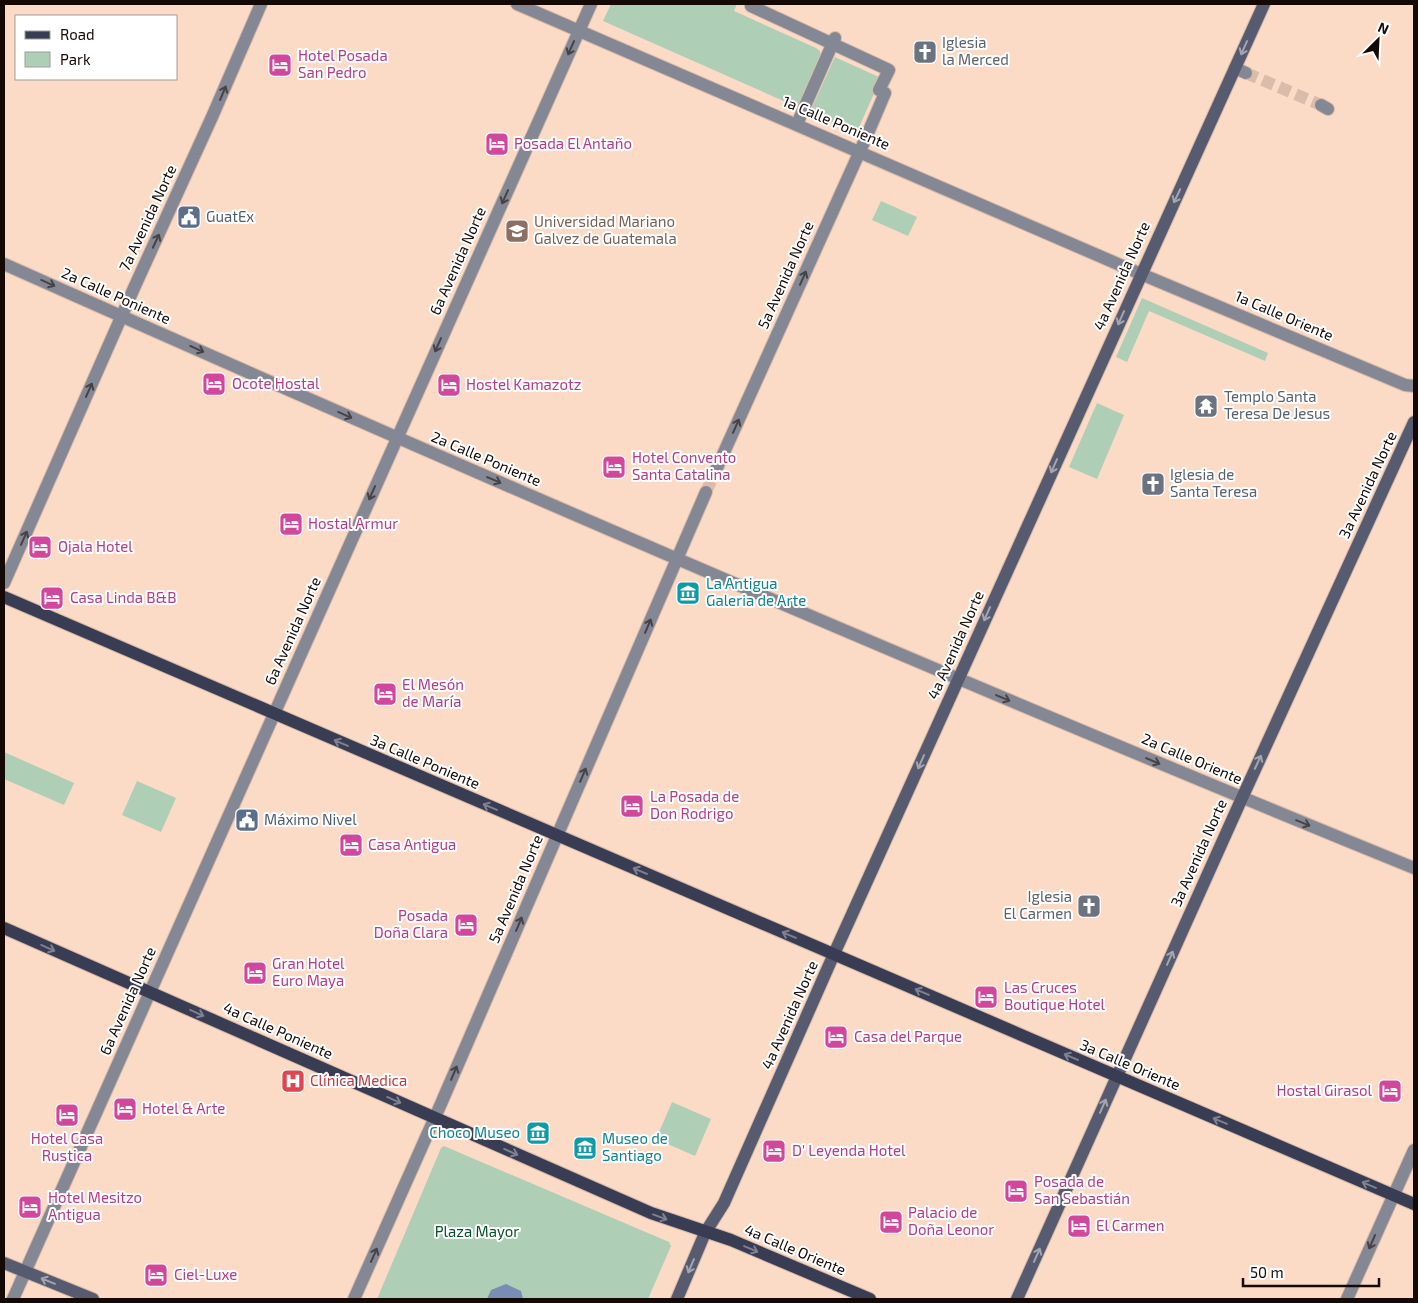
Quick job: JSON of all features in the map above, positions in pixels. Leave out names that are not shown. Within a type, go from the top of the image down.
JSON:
[{"type":"main road","name":"3a Calle Poniente","points":[[4,598],[834,954]]},
{"type":"main road","name":"4a Calle Poniente","points":[[4,928],[651,1213],[705,1233]]},
{"type":"main road","name":"3a Calle Oriente","points":[[834,954],[1414,1204]]},
{"type":"main road","name":"4a Calle Oriente","points":[[705,1233],[731,1240],[870,1299]]},
{"type":"street","name":"7a Avenida Norte","points":[[4,583],[262,4]]},
{"type":"street","name":"1a Calle Poniente","points":[[517,4],[1141,274]]},
{"type":"street","name":"6a Avenida Norte","points":[[13,1299],[591,4]]},
{"type":"street","points":[[752,4],[751,6],[834,41],[797,124]]},
{"type":"street","name":"4a Avenida Norte","points":[[677,1299],[705,1233],[724,1203],[834,954],[1141,274],[1241,71],[1264,4]]},
{"type":"street","name":"5a Avenida Norte","points":[[716,470],[885,93],[879,90],[889,70],[834,41]]},
{"type":"street","name":"2a Calle Poniente","points":[[4,264],[397,438],[958,680]]},
{"type":"street","name":"1a Calle Oriente","points":[[1141,274],[1396,382],[1414,386]]},
{"type":"street","name":"3a Avenida Norte","points":[[1017,1299],[1242,798],[1414,422]]},
{"type":"street","name":"5a Avenida Norte","points":[[354,1299],[706,492]]},
{"type":"street","name":"2a Calle Oriente","points":[[958,680],[1414,868]]},
{"type":"street","points":[[1347,1299],[1414,1150]]},
{"type":"street","points":[[4,1263],[93,1299]]},
{"type":"green space","points":[[611,4],[737,4],[734,11],[816,48],[820,51],[820,55],[797,107],[603,21]]},
{"type":"green space","points":[[835,57],[881,78],[856,134],[810,112]]},
{"type":"green space","points":[[881,201],[917,217],[908,236],[872,220]]},
{"type":"green space","points":[[1142,298],[1268,353],[1265,361],[1149,311],[1127,362],[1116,357]]},
{"type":"green space","points":[[1097,403],[1124,415],[1097,479],[1069,467]]},
{"type":"green space","points":[[4,752],[74,783],[64,805],[4,779]]},
{"type":"green space","points":[[137,781],[176,798],[161,832],[122,815]]},
{"type":"green space","points":[[672,1102],[711,1119],[695,1156],[656,1139]]},
{"type":"green space","name":"Plaza Mayor","points":[[444,1146],[669,1242],[671,1246],[648,1299],[377,1299],[441,1148]]},
{"type":"water","points":[[506,1284],[521,1291],[523,1299],[487,1299],[491,1290]]},
{"type":"tunnel","points":[[1246,73],[1321,105]]},
{"type":"tunnel","points":[[706,492],[716,470]]},
{"type":"place","name":"Iglesia la Merced","points":[[925,52]]},
{"type":"place","name":"Hotel Posada San Pedro","points":[[280,65]]},
{"type":"place","name":"Posada El Antaño","points":[[497,144]]},
{"type":"place","name":"GuatEx","points":[[189,217]]},
{"type":"place","name":"Universidad Mariano Galvez de Guatemala","points":[[517,231]]},
{"type":"place","name":"Ocote Hostal","points":[[214,384]]},
{"type":"place","name":"Hostel Kamazotz","points":[[449,385]]},
{"type":"place","name":"Templo Santa Teresa De Jesus","points":[[1206,406]]},
{"type":"place","name":"Hotel Convento Santa Catalina","points":[[614,467]]},
{"type":"place","name":"Iglesia de Santa Teresa","points":[[1153,484]]},
{"type":"place","name":"Hostal Armur","points":[[291,524]]},
{"type":"place","name":"Ojala Hotel","points":[[40,547]]},
{"type":"place","name":"La Antigua Galeria de Arte","points":[[688,593]]},
{"type":"place","name":"Casa Linda B&B","points":[[52,598]]},
{"type":"place","name":"El Mesón de María","points":[[385,694]]},
{"type":"place","name":"La Posada de Don Rodrigo","points":[[632,806]]},
{"type":"place","name":"Máximo Nivel","points":[[247,820]]},
{"type":"place","name":"Casa Antigua","points":[[351,845]]},
{"type":"place","name":"Iglesia El Carmen","points":[[1089,906]]},
{"type":"place","name":"Posada Doña Clara","points":[[466,925]]},
{"type":"place","name":"Gran Hotel Euro Maya","points":[[255,973]]},
{"type":"place","name":"Las Cruces Boutique Hotel","points":[[986,997]]},
{"type":"place","name":"Casa del Parque","points":[[836,1037]]},
{"type":"place","name":"Clínica Medica","points":[[293,1081]]},
{"type":"place","name":"Hostal Girasol","points":[[1390,1091]]},
{"type":"place","name":"Hotel & Arte","points":[[125,1109]]},
{"type":"place","name":"Hotel Casa Rustica","points":[[67,1115]]},
{"type":"place","name":"Choco Museo","points":[[538,1133]]},
{"type":"place","name":"Museo de Santiago","points":[[585,1148]]},
{"type":"place","name":"D' Leyenda Hotel","points":[[774,1151]]},
{"type":"place","name":"Posada de San Sebastián","points":[[1016,1191]]},
{"type":"place","name":"Hotel Mesitzo Antigua","points":[[30,1207]]},
{"type":"place","name":"Palacio de Doña Leonor","points":[[891,1222]]},
{"type":"place","name":"El Carmen","points":[[1079,1226]]},
{"type":"place","name":"Ciel-Luxe","points":[[156,1275]]}]
